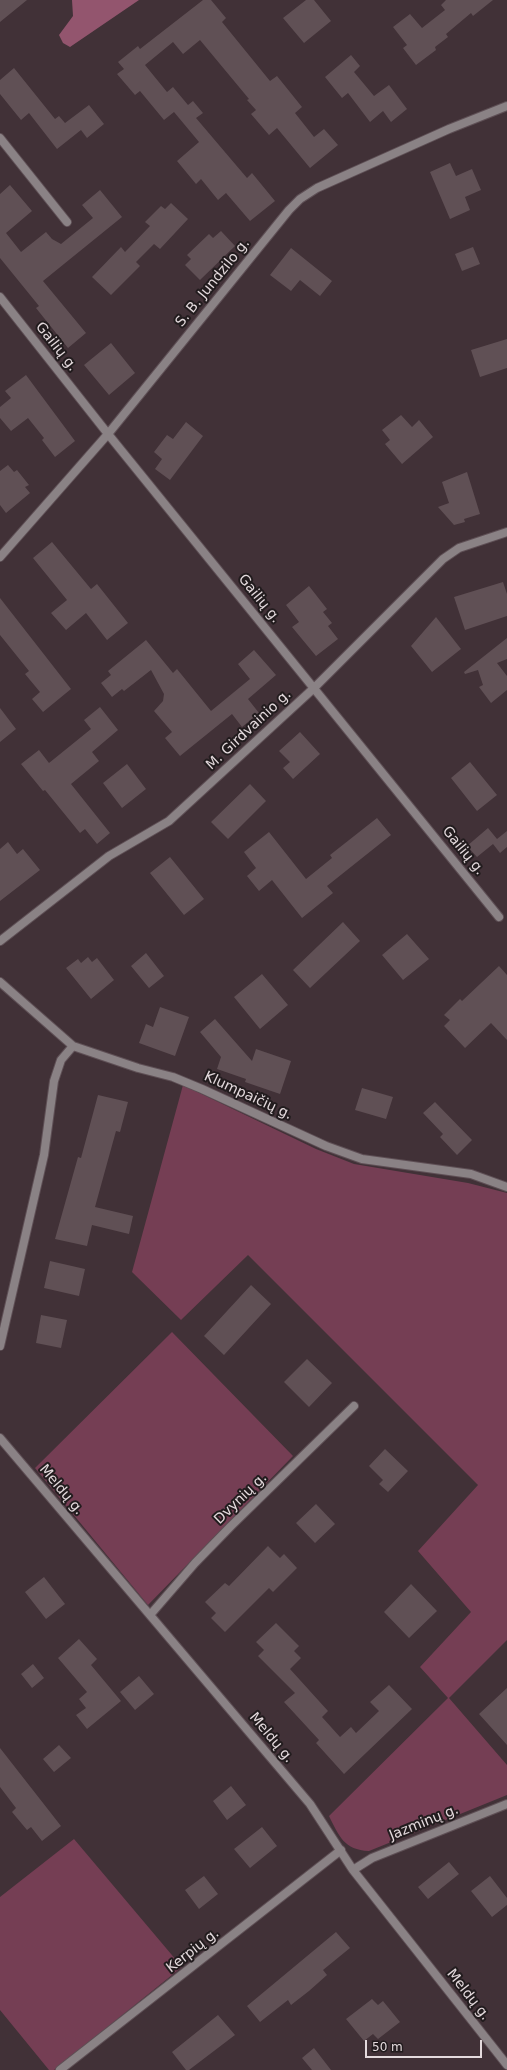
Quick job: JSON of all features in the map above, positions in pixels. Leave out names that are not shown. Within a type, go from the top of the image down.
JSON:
[{"type":"street","name":"S. B. Jundzilo g.","points":[[0,557],[108,434],[289,210],[300,200],[317,188],[449,129],[507,106]]},
{"type":"street","points":[[0,138],[67,222]]},
{"type":"street","name":"Gailių g.","points":[[0,297],[108,434],[499,918]]},
{"type":"street","name":"M. Girdvainio g.","points":[[0,941],[109,856],[168,821],[314,688],[443,559],[459,548],[507,532]]},
{"type":"street","name":"Klumpaičių g.","points":[[0,982],[73,1046],[138,1068],[180,1080],[326,1146],[362,1159],[471,1174],[507,1187]]},
{"type":"street","points":[[0,1346],[44,1155],[54,1081],[61,1060],[73,1046]]},
{"type":"street","name":"Dvynių g.","points":[[150,1615],[231,1526],[354,1406]]},
{"type":"street","name":"Meldų g.","points":[[0,1438],[310,1804],[353,1870],[507,2065]]},
{"type":"street","name":"Jazminų g.","points":[[353,1870],[372,1858],[507,1804]]},
{"type":"street","name":"Kerpių g.","points":[[60,2070],[341,1850]]},
{"type":"shaded area","points":[[72,0],[139,0],[70,47],[63,43],[59,35],[73,16]]},
{"type":"shaded area","points":[[183,1085],[316,1149],[354,1164],[468,1183],[507,1193],[507,1640],[449,1698],[507,1765],[507,1795],[369,1851],[354,1848],[343,1841],[329,1816],[448,1698],[420,1667],[471,1612],[418,1551],[478,1485],[248,1255],[181,1320],[132,1272]]},
{"type":"shaded area","points":[[172,1332],[293,1456],[148,1605],[35,1468]]},
{"type":"shaded area","points":[[74,1839],[182,1967],[54,2070],[49,2070],[0,2010],[0,1897]]},
{"type":"building","points":[[0,0],[27,0],[0,22]]},
{"type":"building","points":[[203,0],[211,0],[226,18],[222,22],[270,81],[277,76],[302,107],[295,113],[314,137],[324,129],[338,145],[310,168],[277,128],[269,135],[251,114],[256,110],[247,100],[249,99],[200,40],[183,54],[173,42],[145,65],[167,92],[173,87],[188,105],[193,101],[203,113],[196,118],[247,178],[252,173],[275,201],[250,221],[226,193],[218,200],[201,179],[196,184],[177,161],[199,142],[174,112],[164,120],[140,91],[135,95],[117,74],[124,69],[118,62],[138,46],[140,49]]},
{"type":"building","points":[[306,0],[314,0],[331,21],[304,43],[283,18]]},
{"type":"building","points":[[446,0],[493,0],[473,16],[471,13],[446,34],[448,37],[435,47],[436,50],[416,65],[403,48],[407,45],[393,27],[410,14],[422,28],[445,10],[441,5]]},
{"type":"building","points":[[351,55],[360,66],[354,72],[374,96],[389,85],[407,109],[391,122],[383,111],[370,122],[348,93],[342,98],[325,77]]},
{"type":"building","points":[[14,68],[55,119],[59,116],[65,123],[89,105],[104,124],[87,138],[81,130],[57,149],[29,113],[21,120],[0,94],[0,80]]},
{"type":"building","points":[[450,163],[456,176],[472,169],[481,190],[465,197],[470,210],[450,219],[430,172]]},
{"type":"building","points":[[10,185],[32,211],[6,233],[21,252],[46,232],[52,239],[61,244],[93,218],[82,205],[100,190],[122,217],[43,281],[86,333],[68,348],[36,308],[39,306],[0,258],[0,194]]},
{"type":"building","points":[[171,203],[188,219],[160,249],[154,244],[136,262],[140,266],[111,295],[92,277],[121,247],[125,252],[150,226],[145,222],[161,206],[165,209]]},
{"type":"building","points":[[221,231],[235,246],[200,280],[185,265],[191,259],[187,255],[209,234],[213,238]]},
{"type":"building","points":[[473,247],[480,264],[462,271],[455,254]]},
{"type":"building","points":[[291,248],[332,281],[320,296],[300,280],[291,291],[270,275]]},
{"type":"building","points":[[507,339],[507,368],[480,377],[471,350]]},
{"type":"building","points":[[111,343],[135,373],[109,395],[84,365]]},
{"type":"building","points":[[26,375],[75,441],[55,457],[42,440],[44,438],[28,418],[11,431],[0,418],[0,407],[11,398],[5,391]]},
{"type":"building","points":[[401,415],[412,427],[419,420],[433,437],[402,464],[385,444],[390,440],[382,430]]},
{"type":"building","points":[[186,422],[203,436],[170,480],[155,469],[162,459],[154,452],[167,435],[173,439]]},
{"type":"building","points":[[8,465],[14,472],[17,470],[29,485],[25,487],[30,493],[6,513],[0,505],[0,471]]},
{"type":"building","points":[[467,472],[480,514],[464,519],[465,522],[454,525],[438,507],[449,503],[442,482]]},
{"type":"building","points":[[52,542],[91,589],[97,584],[128,623],[107,640],[86,613],[66,630],[51,613],[67,600],[33,558]]},
{"type":"building","points":[[503,582],[507,594],[507,616],[465,630],[454,597]]},
{"type":"building","points":[[309,586],[327,609],[323,612],[332,623],[328,626],[338,639],[316,656],[292,627],[299,622],[286,605]]},
{"type":"building","points":[[0,598],[71,689],[43,712],[32,699],[40,692],[25,674],[29,671],[0,635]]},
{"type":"building","points":[[436,617],[461,649],[432,672],[411,646]]},
{"type":"building","points":[[507,638],[507,659],[497,663],[507,676],[507,690],[491,703],[479,687],[483,685],[478,670],[465,674],[464,672]]},
{"type":"building","points":[[146,640],[173,673],[177,669],[211,711],[250,679],[238,664],[254,650],[276,675],[248,699],[259,713],[242,727],[232,714],[180,756],[165,738],[172,732],[154,711],[163,701],[164,694],[151,670],[124,691],[122,689],[112,697],[101,683],[111,675],[108,671]]},
{"type":"building","points":[[100,707],[118,730],[92,752],[99,761],[71,784],[110,833],[97,844],[85,829],[80,833],[45,790],[43,791],[21,764],[39,750],[49,763],[91,729],[84,720]]},
{"type":"building","points":[[0,708],[16,729],[0,742]]},
{"type":"building","points":[[300,732],[320,754],[293,779],[283,768],[290,762],[279,751]]},
{"type":"building","points":[[470,762],[497,795],[477,811],[451,778]]},
{"type":"building","points":[[127,764],[146,789],[122,808],[103,783]]},
{"type":"building","points":[[250,784],[266,801],[228,839],[211,822]]},
{"type":"building","points":[[377,818],[391,835],[327,886],[333,893],[302,918],[272,880],[259,891],[247,876],[256,868],[244,852],[269,832],[306,879],[332,858],[330,855]]},
{"type":"building","points":[[488,828],[497,839],[507,831],[507,847],[500,853],[493,844],[477,857],[467,846]]},
{"type":"building","points":[[8,842],[17,854],[23,849],[40,870],[0,901],[0,849]]},
{"type":"building","points":[[170,857],[204,899],[184,915],[150,873]]},
{"type":"building","points":[[343,922],[360,941],[310,988],[293,970]]},
{"type":"building","points":[[407,934],[429,959],[403,980],[382,955]]},
{"type":"building","points":[[146,953],[164,976],[149,988],[131,966]]},
{"type":"building","points":[[88,957],[92,962],[97,958],[114,980],[91,999],[66,968],[78,959],[81,963]]},
{"type":"building","points":[[499,966],[507,975],[507,1040],[491,1023],[465,1048],[444,1026],[450,1020],[444,1015],[460,999],[462,1001]]},
{"type":"building","points":[[262,974],[288,1005],[260,1029],[234,997]]},
{"type":"building","points":[[160,1007],[189,1017],[175,1056],[139,1043],[146,1024],[153,1027]]},
{"type":"building","points":[[215,1019],[252,1061],[256,1049],[291,1061],[280,1094],[245,1082],[246,1079],[217,1069],[221,1057],[200,1032]]},
{"type":"building","points":[[362,1088],[393,1097],[386,1119],[355,1110]]},
{"type":"building","points":[[98,1095],[128,1102],[120,1132],[116,1131],[95,1207],[133,1216],[129,1234],[92,1225],[87,1246],[55,1239],[78,1157],[81,1158]]},
{"type":"building","points":[[435,1102],[472,1140],[457,1155],[440,1137],[443,1134],[423,1113]]},
{"type":"building","points":[[50,1261],[85,1269],[79,1296],[44,1288]]},
{"type":"building","points":[[251,1285],[271,1304],[224,1355],[204,1336]]},
{"type":"building","points":[[41,1315],[67,1320],[61,1348],[36,1343]]},
{"type":"building","points":[[307,1359],[332,1383],[309,1407],[284,1382]]},
{"type":"building","points":[[385,1449],[408,1471],[388,1492],[379,1484],[383,1480],[369,1466]]},
{"type":"building","points":[[316,1504],[335,1524],[315,1543],[296,1523]]},
{"type":"building","points":[[268,1546],[280,1558],[284,1554],[297,1568],[273,1592],[269,1588],[225,1632],[211,1618],[216,1613],[205,1602],[225,1583],[229,1586]]},
{"type":"building","points":[[44,1577],[65,1604],[46,1619],[25,1592]]},
{"type":"building","points":[[411,1584],[437,1611],[409,1638],[384,1612]]},
{"type":"building","points":[[276,1623],[299,1646],[294,1651],[301,1658],[290,1669],[328,1711],[322,1717],[340,1737],[351,1727],[356,1733],[379,1711],[370,1702],[389,1685],[412,1709],[344,1774],[316,1743],[319,1740],[284,1702],[295,1693],[258,1656],[264,1650],[256,1642]]},
{"type":"building","points":[[79,1639],[97,1659],[91,1665],[121,1701],[87,1729],[76,1715],[86,1708],[79,1699],[87,1692],[58,1658]]},
{"type":"building","points":[[33,1664],[44,1678],[32,1688],[21,1674]]},
{"type":"building","points":[[139,1676],[154,1694],[135,1710],[120,1692]]},
{"type":"building","points":[[507,1688],[507,1745],[479,1714]]},
{"type":"building","points":[[59,1745],[71,1758],[54,1772],[43,1759]]},
{"type":"building","points":[[0,1748],[61,1826],[42,1841],[31,1827],[27,1830],[12,1812],[16,1808],[0,1787]]},
{"type":"building","points":[[231,1786],[246,1805],[227,1820],[213,1801]]},
{"type":"building","points":[[262,1827],[277,1846],[250,1868],[234,1849]]},
{"type":"building","points":[[449,1862],[459,1874],[428,1899],[418,1887]]},
{"type":"building","points":[[204,1876],[218,1894],[199,1909],[185,1890]]},
{"type":"building","points":[[490,1876],[507,1898],[507,1905],[492,1917],[471,1891]]},
{"type":"building","points":[[336,1932],[350,1948],[323,1970],[327,1975],[309,1991],[291,2005],[288,2000],[260,2022],[247,2006]]},
{"type":"building","points":[[372,1999],[378,2005],[383,2001],[400,2022],[378,2039],[373,2034],[364,2041],[346,2019]]},
{"type":"building","points":[[218,2015],[235,2035],[189,2070],[186,2070],[172,2052]]},
{"type":"building","points":[[314,2048],[331,2070],[312,2070],[302,2058]]}]
